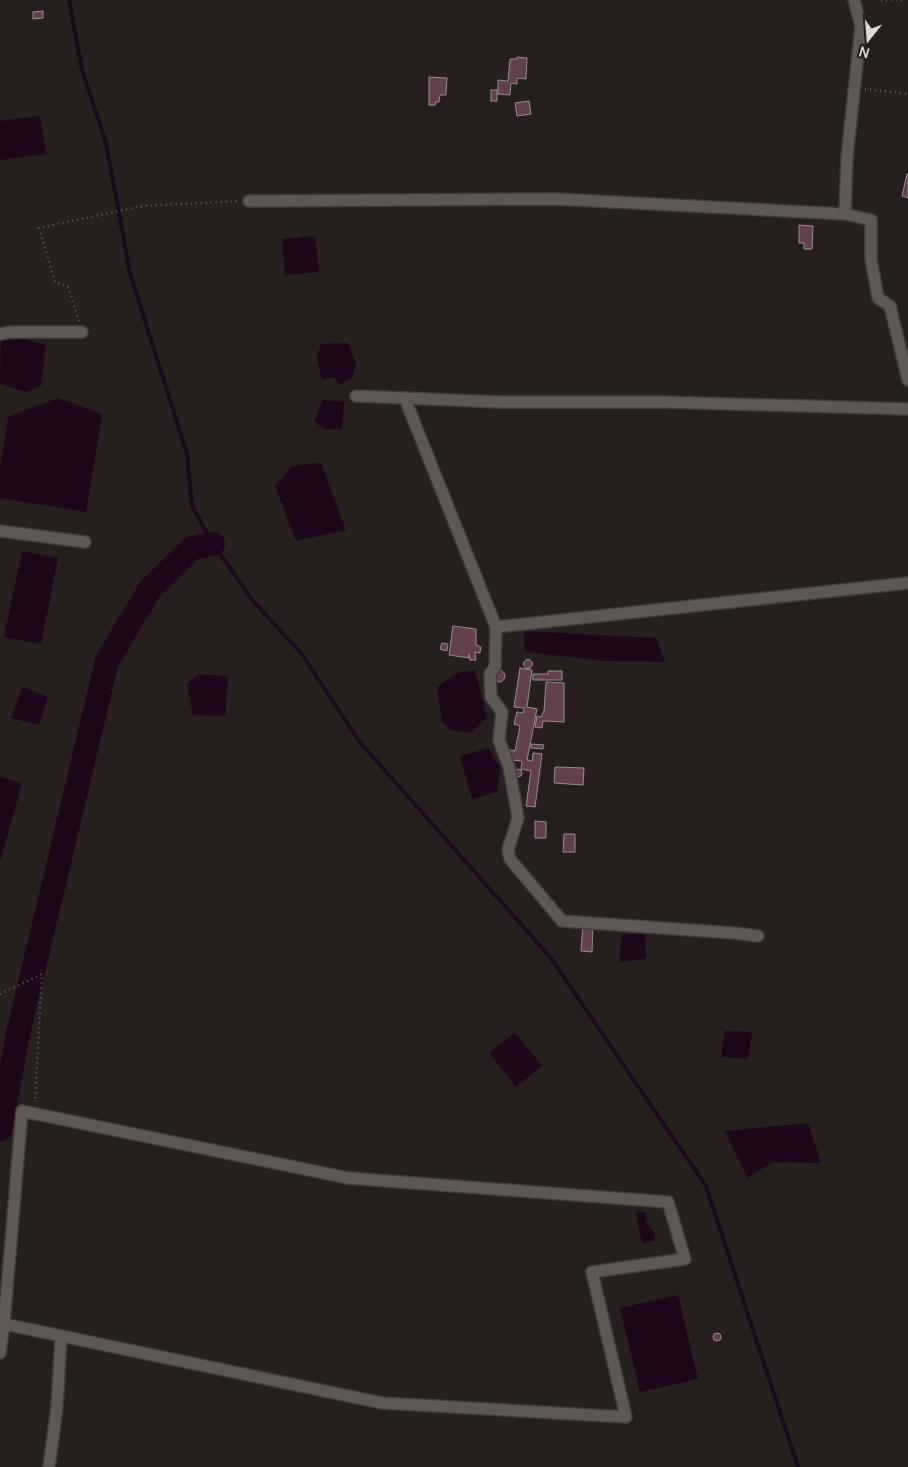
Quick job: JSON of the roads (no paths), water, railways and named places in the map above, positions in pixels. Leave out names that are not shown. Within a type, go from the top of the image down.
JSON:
[{"type":"street","points":[[845,214],[847,157],[860,26],[854,0]]},
{"type":"street","points":[[249,201],[556,199],[845,214],[871,220],[874,280],[878,298],[890,306],[908,380]]},
{"type":"street","points":[[0,334],[10,332],[82,332]]},
{"type":"street","points":[[356,396],[499,402],[663,402],[908,409]]},
{"type":"street","points":[[405,399],[496,627],[495,667],[490,674],[491,697],[502,712],[499,740],[509,767],[518,818],[508,850],[510,859],[548,907],[562,921],[758,936]]},
{"type":"street","points":[[0,531],[86,542]]},
{"type":"street","points":[[496,627],[908,583]]},
{"type":"street","points":[[0,1354],[22,1111],[348,1178],[668,1202],[685,1259],[592,1272],[626,1416],[382,1403],[4,1324]]},
{"type":"street","points":[[50,1467],[57,1407],[61,1336]]},
{"type":"waterway","points":[[69,0],[82,70],[106,143],[130,273],[187,454],[192,506],[213,544],[253,601],[302,654],[358,740],[550,957],[706,1186],[798,1467]]},
{"type":"waterway","points":[[0,1130],[18,1034],[107,661],[150,589],[192,548],[213,544]]}]
